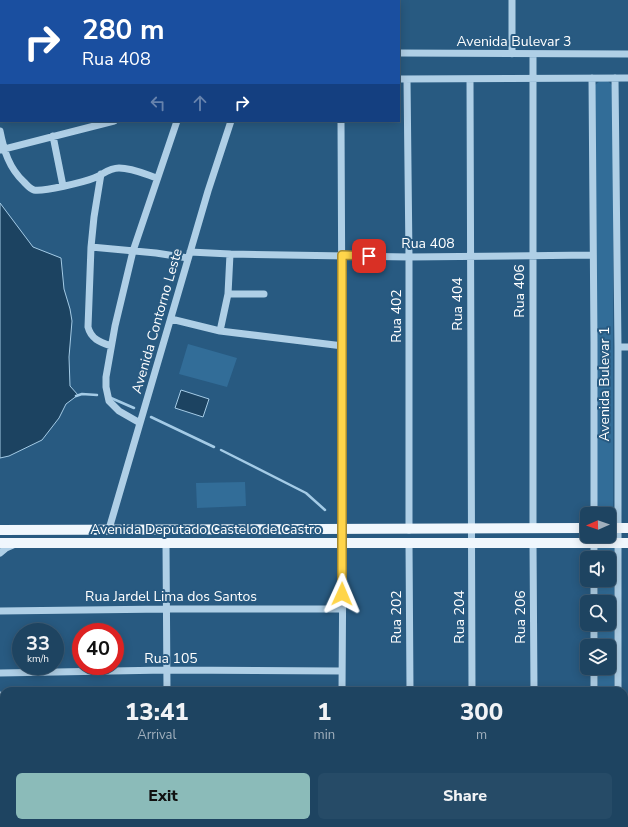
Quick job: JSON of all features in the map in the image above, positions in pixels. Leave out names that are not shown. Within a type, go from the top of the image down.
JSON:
[{"type":"main road","name":"Avenida Deputado Castelo de Castro","points":[[0,530],[409,530],[580,528]]},
{"type":"main road","points":[[214,529],[214,543]]},
{"type":"main road","points":[[233,529],[233,543]]},
{"type":"main road","name":"Avenida Deputado Castelo de Castro","points":[[0,543],[533,543],[580,540]]},
{"type":"street","points":[[512,0],[512,54]]},
{"type":"street","name":"Avenida Bulevar 3","points":[[400,53],[628,54]]},
{"type":"street","name":"Rua 406","points":[[533,54],[533,528]]},
{"type":"street","name":"Rua 404","points":[[470,78],[472,543]]},
{"type":"street","name":"Avenida Bulevar 1","points":[[592,78],[594,507]]},
{"type":"street","name":"Avenida Bulevar 1","points":[[615,78],[618,347],[618,528],[623,543],[618,687]]},
{"type":"street","points":[[400,79],[628,78]]},
{"type":"street","name":"Rua 402","points":[[407,79],[409,257],[409,530]]},
{"type":"street","points":[[2,149],[110,122]]},
{"type":"street","points":[[140,423],[119,411],[109,401],[106,387],[111,346],[133,251],[177,122]]},
{"type":"street","name":"Avenida Contorno Leste","points":[[109,529],[189,255],[231,122]]},
{"type":"street","points":[[341,122],[343,346],[342,687]]},
{"type":"street","points":[[0,130],[2,149],[8,161],[21,179],[32,189],[38,190],[63,186],[93,178],[118,168],[136,171],[157,178]]},
{"type":"street","points":[[53,136],[63,186]]},
{"type":"street","points":[[101,174],[91,247],[88,327],[89,332],[97,341],[111,346]]},
{"type":"street","name":"Rua 408","points":[[91,247],[189,255],[342,255],[409,257],[593,255]]},
{"type":"street","points":[[220,331],[228,294],[230,254]]},
{"type":"street","points":[[228,294],[264,294]]},
{"type":"street","points":[[171,319],[220,331],[343,346]]},
{"type":"street","points":[[618,347],[628,347]]},
{"type":"street","points":[[0,553],[6,548],[19,542]]},
{"type":"street","name":"Rua 202","points":[[409,543],[410,687]]},
{"type":"street","name":"Rua 204","points":[[472,543],[472,687]]},
{"type":"street","name":"Rua 206","points":[[533,543],[534,687]]},
{"type":"street","points":[[166,544],[167,687]]},
{"type":"street","name":"Rua Jardel Lima dos Santos","points":[[0,611],[342,609]]},
{"type":"street","name":"Rua 105","points":[[0,673],[167,670],[342,671]]},
{"type":"street","points":[[594,675],[594,687]]},
{"type":"shaded area","points":[[600,81],[608,81],[613,86],[613,507],[597,507],[595,85]]},
{"type":"shaded area","points":[[0,203],[33,247],[61,258],[64,289],[72,321],[69,357],[70,386],[78,395],[66,404],[59,418],[42,440],[9,456],[0,458]]},
{"type":"shaded area","points":[[188,344],[237,358],[227,387],[179,374]]},
{"type":"shaded area","points":[[181,390],[209,399],[203,417],[175,408]]},
{"type":"shaded area","points":[[245,482],[246,506],[197,508],[196,483]]},
{"type":"shaded area","points":[[598,547],[614,547],[614,551],[598,551]]},
{"type":"shaded area","points":[[598,587],[614,587],[614,595],[598,595]]},
{"type":"shaded area","points":[[598,631],[614,631],[614,639],[598,639]]},
{"type":"shaded area","points":[[598,675],[614,675],[614,687],[598,687]]},
{"type":"waterway","points":[[76,396],[82,394],[97,395]]},
{"type":"waterway","points":[[111,398],[134,408]]},
{"type":"waterway","points":[[151,417],[214,447]]},
{"type":"waterway","points":[[221,450],[306,493],[325,510]]},
{"type":"route","points":[[342,594],[342,255],[369,256]]}]
